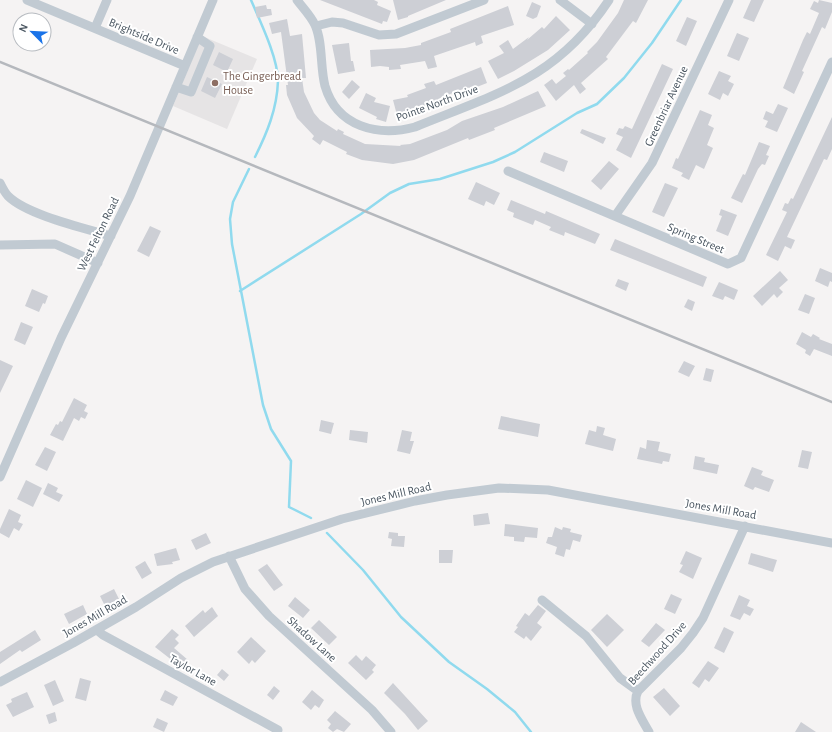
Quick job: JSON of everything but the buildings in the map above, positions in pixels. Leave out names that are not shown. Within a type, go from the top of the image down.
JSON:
[{"type":"street","name":"Brightside Drive","points":[[27,0],[185,66]]},
{"type":"street","points":[[95,28],[107,0]]},
{"type":"street","name":"West Felton Road","points":[[0,477],[61,338],[111,236],[213,0]]},
{"type":"street","name":"Pointe North Drive","points":[[297,0],[316,26],[325,86],[338,109],[355,123],[365,128],[382,131],[398,131],[415,127],[527,80],[560,57],[592,24],[609,0]]},
{"type":"street","points":[[316,26],[332,22],[343,23],[379,35],[396,34],[484,0]]},
{"type":"street","points":[[560,0],[592,24]]},
{"type":"street","name":"Greenbriar Avenue","points":[[615,216],[652,163],[728,0]]},
{"type":"street","points":[[176,87],[191,92],[194,86],[210,46],[197,37]]},
{"type":"street","name":"Spring Street","points":[[508,171],[565,197],[615,216],[728,264],[742,258],[832,62]]},
{"type":"street","points":[[0,183],[7,196],[23,206],[111,236]]},
{"type":"street","points":[[0,245],[55,244],[98,264]]},
{"type":"street","name":"Jones Mill Road","points":[[0,682],[97,630],[196,569],[229,556],[312,528],[379,509],[446,495],[498,488],[548,490],[832,543]]},
{"type":"street","name":"Beechwood Drive","points":[[649,732],[636,706],[636,696],[638,691],[681,648],[703,618],[745,526]]},
{"type":"street","name":"Shadow Lane","points":[[229,556],[245,589],[264,611],[372,710],[391,732]]},
{"type":"street","points":[[542,600],[586,636],[620,678],[638,691]]},
{"type":"street","name":"Taylor Lane","points":[[97,630],[278,730]]},
{"type":"shaded area","name":"The Gingerbread House","points":[[202,36],[257,59],[227,129],[173,106]]},
{"type":"waterway","points":[[251,0],[272,51],[278,81],[276,101],[271,120],[255,157]]},
{"type":"waterway","points":[[240,291],[361,214],[390,193],[409,184],[440,179],[493,162],[515,152],[577,113],[597,104],[624,78],[652,43],[681,0]]},
{"type":"waterway","points":[[249,169],[233,202],[230,219],[232,244],[263,405],[271,429],[291,461],[289,507],[311,518]]},
{"type":"waterway","points":[[327,533],[363,570],[401,617],[449,662],[487,689],[515,712],[531,732]]},
{"type":"railway","points":[[0,62],[832,402]]},
{"type":"place","name":"The Gingerbread House","points":[[215,83]]}]
